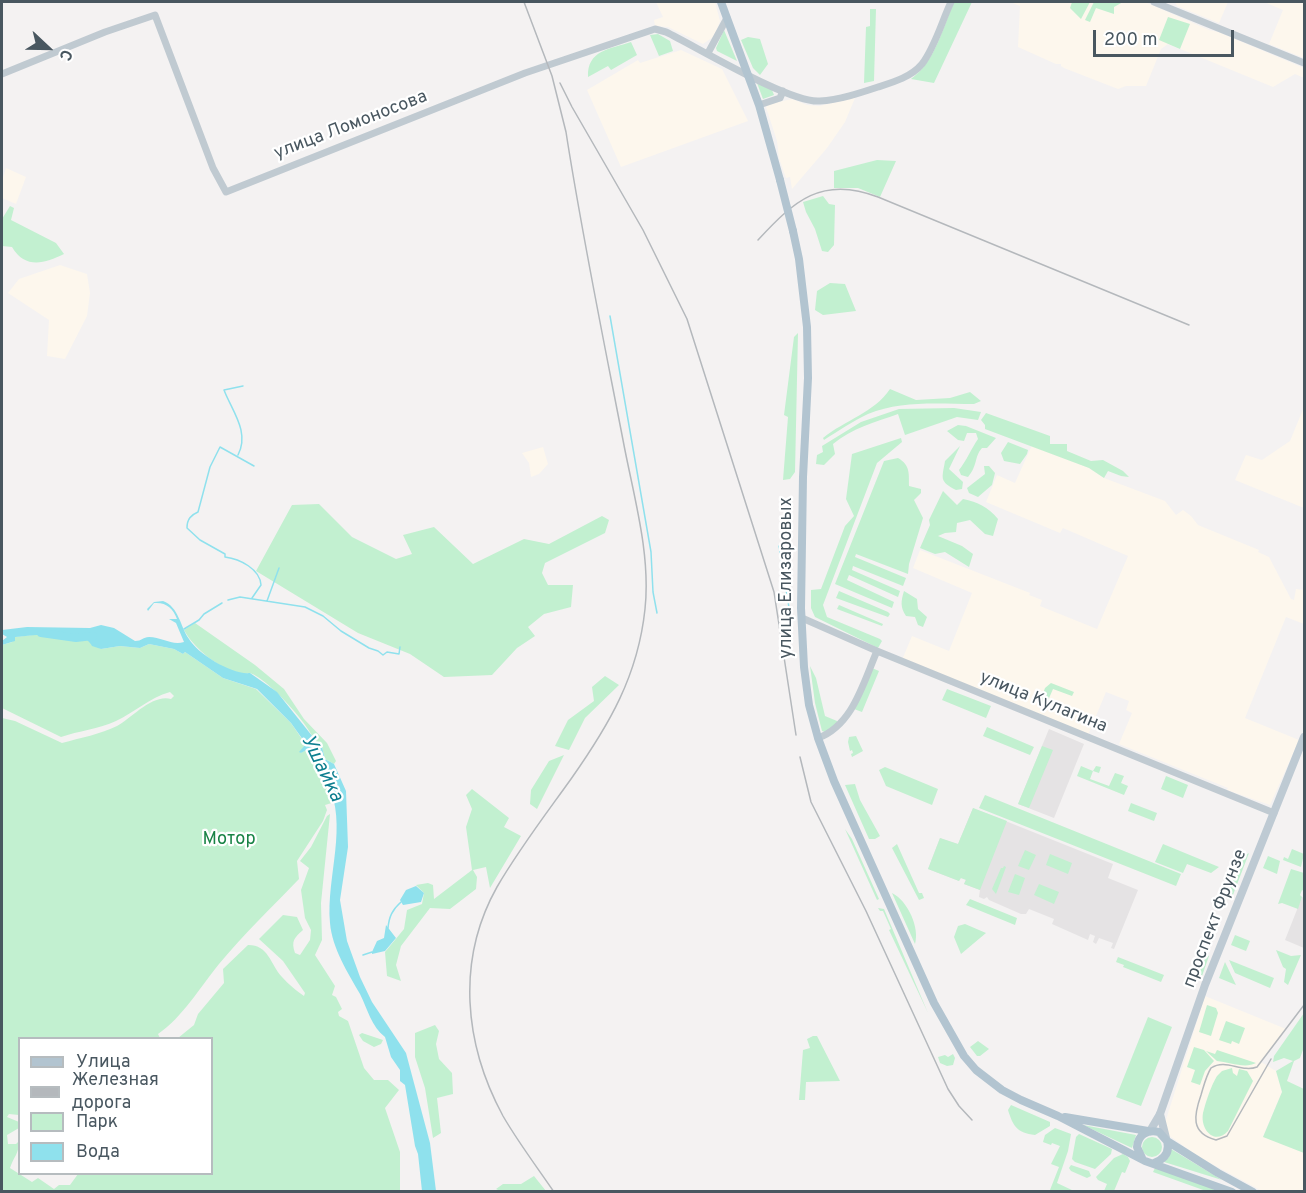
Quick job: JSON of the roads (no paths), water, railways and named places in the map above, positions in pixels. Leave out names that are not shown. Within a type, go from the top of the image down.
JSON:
[{"type":"main road","name":"улица Елизаровых","points":[[720,2],[759,105],[793,231],[804,297],[808,356],[803,489],[802,618],[804,667],[809,705],[818,738],[834,781],[922,977],[958,1049],[976,1070],[1002,1090],[1143,1160]]},
{"type":"main road","name":"проспект Фрунзе","points":[[1149,1131],[1160,1114],[1205,984],[1305,737]]},
{"type":"main road","points":[[1154,1163],[1166,1155],[1168,1150],[1160,1114]]},
{"type":"main road","name":"улица Елизаровых","points":[[1058,1116],[1149,1131]]},
{"type":"main road","points":[[1232,1191],[1143,1160],[1137,1147],[1140,1137],[1149,1131],[1159,1132],[1218,1173],[1253,1191]]},
{"type":"street","name":"улица Ломоносова","points":[[2,74],[105,32],[154,15],[213,168],[226,192],[561,60],[656,29],[801,99],[819,102],[864,92],[912,73],[927,56],[951,2]]},
{"type":"street","points":[[1154,2],[1168,4],[1305,63]]},
{"type":"street","points":[[708,53],[727,18]]},
{"type":"street","points":[[759,105],[780,98],[783,91]]},
{"type":"street","name":"улица Кулагина","points":[[802,618],[877,651],[1274,813]]},
{"type":"street","points":[[818,738],[839,727],[850,713],[877,651]]},
{"type":"water","points":[[163,601],[173,608],[189,639],[200,651],[234,671],[250,673],[277,692],[313,737],[315,743],[322,747],[325,759],[334,764],[346,791],[348,847],[340,900],[347,941],[372,1002],[406,1053],[430,1143],[436,1191],[422,1191],[418,1154],[405,1085],[400,1081],[400,1070],[391,1057],[385,1037],[370,1017],[334,942],[330,923],[337,833],[333,798],[327,778],[316,758],[308,749],[299,752],[306,744],[291,723],[257,689],[223,678],[185,652],[183,654],[174,649],[149,644],[140,648],[120,646],[101,649],[92,646],[79,636],[57,634],[15,637],[15,641],[2,645],[2,641],[7,637],[2,634],[2,630],[27,627],[90,628],[101,625],[114,628],[135,641],[149,637],[175,643],[184,642],[176,623],[169,619],[177,619],[168,606],[154,603],[148,611],[147,609],[154,602]]},
{"type":"water","points":[[416,886],[424,893],[421,902],[403,905],[400,900],[406,890]]},
{"type":"water","points":[[386,925],[396,938],[385,951],[372,954],[377,941],[384,938]]},
{"type":"waterway","points":[[610,316],[651,552],[653,592],[657,613]]},
{"type":"waterway","points":[[238,455],[242,438],[241,430],[224,390],[243,386]]},
{"type":"waterway","points":[[252,598],[261,585],[257,574],[243,563],[225,557],[225,554],[200,540],[187,528],[190,518],[198,512],[210,467],[220,447],[254,466]]},
{"type":"waterway","points":[[779,546],[791,620]]},
{"type":"waterway","points":[[267,601],[279,568]]},
{"type":"waterway","points":[[228,600],[240,597],[305,607],[383,655],[387,652],[399,654],[400,647]]},
{"type":"waterway","points":[[184,629],[222,603]]},
{"type":"waterway","name":"Ушайка","points":[[41,633],[76,638],[93,636]]},
{"type":"waterway","points":[[388,928],[389,920],[401,902]]},
{"type":"waterway","points":[[363,955],[372,952]]},
{"type":"tram line","points":[[1271,1059],[1227,1136],[1216,1140],[1202,1133],[1198,1128],[1196,1116],[1205,1081],[1211,1068],[1222,1064],[1245,1068],[1257,1067],[1304,1005]]},
{"type":"railway","points":[[524,2],[552,76],[566,132],[593,286],[640,524],[646,567],[645,609],[641,633],[636,656],[620,699],[585,759],[523,845],[497,887],[484,915],[475,943],[470,1002],[473,1031],[480,1060],[503,1116],[554,1192]]},
{"type":"railway","points":[[560,83],[643,230],[687,319],[774,592],[796,735]]},
{"type":"railway","points":[[758,240],[784,214],[810,196],[841,189],[858,191],[878,197],[1189,325]]},
{"type":"railway","points":[[800,757],[811,802],[866,911],[948,1089],[972,1120]]},
{"type":"park label","name":"Мотор","points":[[229,840]]}]
